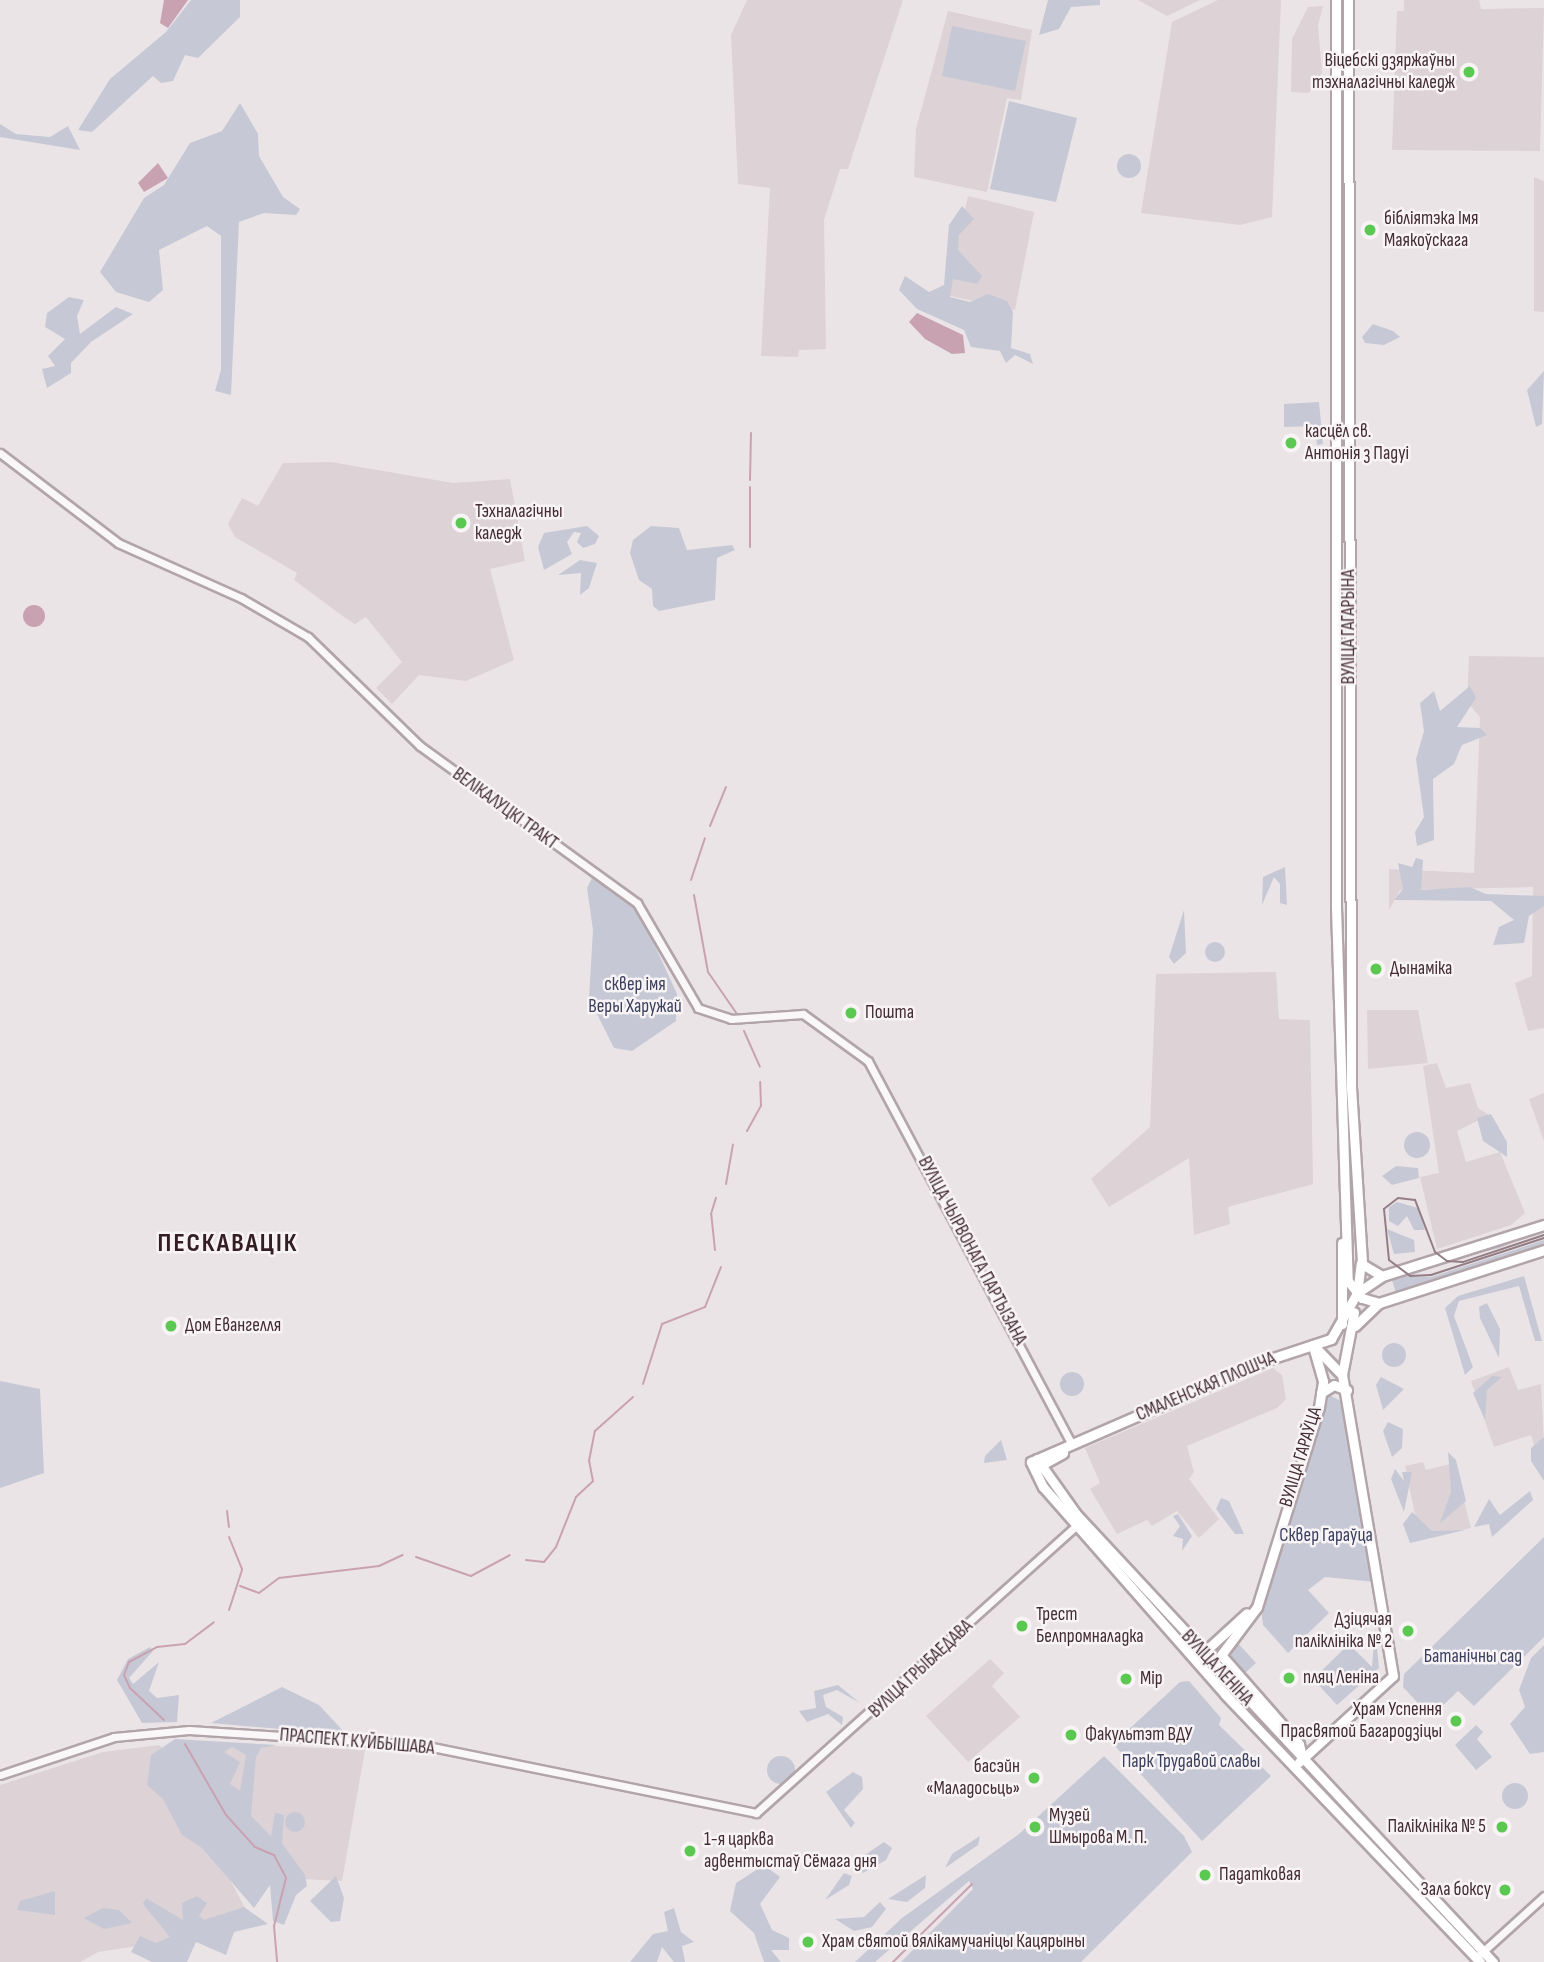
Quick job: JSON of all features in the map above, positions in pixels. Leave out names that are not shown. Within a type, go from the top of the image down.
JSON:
[{"type":"main road","name":"ВУЛІЦА ГАГАРЫНА","points":[[1336,0],[1335,562],[1340,1144],[1348,1281],[1357,1293]]},
{"type":"main road","name":"ВУЛІЦА ГАГАРЫНА","points":[[1345,1333],[1357,1293],[1363,1254],[1354,1145],[1348,0]]},
{"type":"main road","points":[[1335,562],[1349,562]]},
{"type":"main road","points":[[1336,810],[1351,810]]},
{"type":"main road","points":[[1340,1144],[1354,1145]]},
{"type":"main road","name":"ВУЛІЦА ГАГАРЫНА","points":[[1344,1199],[1345,1333]]},
{"type":"main road","points":[[1378,1303],[1357,1293],[1381,1276],[1544,1225]]},
{"type":"main road","points":[[1295,1765],[1392,1676],[1347,1390],[1342,1375],[1345,1333],[1378,1303],[1544,1250]]},
{"type":"main road","points":[[1363,1254],[1364,1268],[1381,1276]]},
{"type":"main road","name":"СМАЛЕНСКАЯ ПЛОШЧА","points":[[1035,1464],[1072,1444],[1345,1333]]},
{"type":"main road","points":[[1313,1345],[1342,1375]]},
{"type":"main road","name":"ВУЛІЦА ГАРАЎЦА","points":[[1303,1758],[1299,1744],[1221,1655],[1261,1597],[1321,1393],[1313,1345]]},
{"type":"main road","points":[[1321,1393],[1334,1385],[1347,1390]]},
{"type":"main road","name":"ВУЛІЦА ГАРАЎЦА","points":[[1200,1656],[1254,1604],[1321,1393]]},
{"type":"main road","points":[[1035,1464],[1058,1456],[1072,1444]]},
{"type":"main road","points":[[1056,1492],[1049,1474],[1058,1456]]},
{"type":"main road","name":"ВУЛІЦА ЛЕНІНА","points":[[1035,1464],[1079,1523]]},
{"type":"main road","name":"ВУЛІЦА ЛЕНІНА","points":[[1035,1464],[1079,1523],[1295,1765],[1480,1957],[1493,1962]]},
{"type":"main road","name":"ВУЛІЦА ЛЕНІНА","points":[[1200,1656],[1303,1758],[1480,1957]]},
{"type":"street","name":"ВЕЛІКАЛУЦКІ ТРАКТ","points":[[0,453],[101,533],[241,598],[308,638],[420,746],[637,903],[698,1008],[732,1019],[778,1012],[810,1016],[868,1061]]},
{"type":"street","name":"ВУЛІЦА ЧЫРВОНАГА ПАРТЫЗАНА","points":[[868,1061],[1072,1444]]},
{"type":"street","name":"ВУЛІЦА ГРЫБАЕДАВА","points":[[757,1813],[1079,1523]]},
{"type":"street","name":"ПРАСПЕКТ КУЙБЫШАВА","points":[[0,1775],[114,1737],[189,1730],[422,1745],[757,1813]]},
{"type":"street","points":[[1480,1957],[1544,1896]]},
{"type":"shaded area","points":[[164,0],[188,0],[168,28],[160,23]]},
{"type":"shaded area","points":[[747,0],[903,0],[848,169],[840,169],[824,220],[826,349],[799,350],[798,357],[761,356],[770,188],[738,184],[731,35]]},
{"type":"shaded area","points":[[1138,0],[1200,0],[1167,16]]},
{"type":"shaded area","points":[[1218,0],[1281,0],[1272,217],[1240,225],[1141,213],[1172,22]]},
{"type":"shaded area","name":"Віцебскі дзяржаўны тэхналагічны каледж","points":[[1404,0],[1479,0],[1481,9],[1544,8],[1540,151],[1392,150],[1397,11],[1404,11]]},
{"type":"shaded area","points":[[1323,6],[1318,25],[1322,73],[1309,93],[1291,92],[1292,39],[1308,7]]},
{"type":"shaded area","points":[[948,11],[1032,30],[1021,100],[1007,98],[987,192],[914,177],[916,129]]},
{"type":"shaded area","points":[[158,163],[168,178],[144,192],[138,183]]},
{"type":"shaded area","points":[[1534,177],[1544,181],[1544,312],[1534,311]]},
{"type":"shaded area","points":[[968,196],[1034,212],[1015,310],[946,295]]},
{"type":"shaded area","points":[[917,313],[963,335],[965,353],[952,354],[925,339],[909,322]]},
{"type":"shaded area","points":[[331,462],[453,483],[510,479],[525,561],[490,569],[514,660],[466,681],[419,675],[392,704],[376,688],[402,662],[366,617],[355,624],[294,580],[297,573],[235,537],[228,524],[242,498],[258,506],[283,463]]},
{"type":"shaded area","points":[[34,605],[42,608],[45,616],[42,624],[34,627],[26,624],[23,616],[26,608]]},
{"type":"shaded area","points":[[1469,656],[1544,657],[1544,1028],[1528,1031],[1515,983],[1532,976],[1533,887],[1400,890],[1389,910],[1389,869],[1474,873],[1480,717],[1467,702]]},
{"type":"shaded area","points":[[1276,972],[1279,1019],[1310,1020],[1313,1184],[1228,1207],[1230,1224],[1194,1235],[1189,1158],[1109,1207],[1091,1179],[1150,1127],[1156,974]]},
{"type":"shaded area","points":[[1367,1010],[1418,1010],[1428,1063],[1368,1069]]},
{"type":"shaded area","points":[[1437,1063],[1446,1088],[1470,1083],[1478,1108],[1489,1115],[1457,1131],[1466,1162],[1500,1152],[1525,1213],[1511,1225],[1437,1249],[1420,1177],[1439,1173],[1423,1066]]},
{"type":"shaded area","points":[[1544,1093],[1544,1141],[1529,1099]]},
{"type":"shaded area","points":[[1509,1367],[1518,1390],[1541,1384],[1544,1444],[1535,1448],[1531,1435],[1494,1447],[1471,1381]]},
{"type":"shaded area","points":[[1273,1368],[1282,1375],[1286,1399],[1277,1408],[1187,1446],[1194,1472],[1189,1479],[1219,1519],[1199,1538],[1177,1511],[1152,1526],[1147,1520],[1117,1534],[1090,1489],[1100,1483],[1085,1448]]},
{"type":"shaded area","points":[[1423,1462],[1426,1470],[1454,1463],[1471,1528],[1420,1539],[1405,1466]]},
{"type":"shaded area","points":[[990,1659],[1004,1673],[992,1686],[1020,1717],[968,1762],[926,1716]]},
{"type":"shaded area","points":[[211,1743],[365,1750],[342,1881],[303,1879],[288,1851],[241,1809]]},
{"type":"shaded area","points":[[160,1745],[248,1914],[230,1932],[98,1952],[80,1962],[0,1962],[0,1785],[103,1752]]},
{"type":"green space","points":[[191,0],[240,0],[240,17],[198,58],[185,55],[173,81],[161,83],[153,76],[92,132],[78,130],[110,79],[166,32]]},
{"type":"green space","points":[[1048,0],[1100,0],[1100,5],[1071,7],[1059,29],[1039,35]]},
{"type":"green space","points":[[952,26],[1026,41],[1015,91],[942,76]]},
{"type":"green space","points":[[1009,101],[1077,118],[1056,202],[990,189]]},
{"type":"green space","points":[[240,103],[258,134],[259,156],[283,197],[300,209],[296,215],[264,213],[239,222],[231,395],[215,391],[221,370],[221,236],[207,226],[159,250],[163,290],[149,302],[116,292],[100,272],[144,198],[164,185],[190,143],[222,131]]},
{"type":"green space","points":[[0,124],[16,134],[50,137],[68,126],[80,150],[0,137]]},
{"type":"green space","points":[[1124,154],[1134,154],[1141,161],[1141,171],[1134,178],[1124,178],[1117,171],[1117,161]]},
{"type":"green space","points":[[962,206],[974,219],[959,235],[958,250],[982,276],[977,284],[953,279],[950,297],[970,302],[988,294],[1007,301],[1013,312],[1011,348],[1030,354],[1033,364],[1015,355],[1006,363],[1000,351],[971,347],[964,330],[917,309],[899,290],[905,276],[929,292],[944,285],[949,225]]},
{"type":"green space","points":[[69,297],[84,300],[77,316],[80,334],[116,307],[133,314],[91,342],[71,363],[71,373],[47,388],[42,369],[55,366],[48,356],[65,339],[45,327],[47,313]]},
{"type":"green space","points":[[1373,324],[1393,331],[1400,337],[1384,345],[1365,343],[1362,337]]},
{"type":"green space","points":[[1544,371],[1542,424],[1536,427],[1527,390]]},
{"type":"green space","points":[[1319,402],[1323,444],[1317,445],[1315,426],[1284,427],[1284,404]]},
{"type":"green space","points":[[587,526],[599,536],[595,544],[583,548],[577,542],[581,533],[574,532],[567,542],[572,554],[544,570],[538,547],[544,533]]},
{"type":"green space","points":[[651,526],[679,528],[687,550],[732,545],[735,550],[717,558],[715,600],[659,611],[653,606],[652,589],[639,580],[630,553],[633,540]]},
{"type":"green space","points":[[580,560],[597,563],[589,588],[580,595],[581,573],[558,575]]},
{"type":"green space","points":[[1470,686],[1476,698],[1457,727],[1480,728],[1487,735],[1462,745],[1454,764],[1433,779],[1434,840],[1417,846],[1415,832],[1424,817],[1416,759],[1424,731],[1420,703],[1434,691],[1440,711]]},
{"type":"green space","points":[[1416,858],[1423,860],[1421,890],[1470,887],[1486,894],[1544,896],[1544,906],[1529,916],[1524,943],[1493,945],[1499,927],[1514,920],[1491,901],[1394,900],[1403,889],[1398,863],[1412,867]]},
{"type":"green space","points":[[1285,867],[1287,905],[1280,903],[1280,884],[1274,877],[1262,905],[1263,877]]},
{"type":"green space","name":"сквер імя Веры Харужай","points":[[592,878],[639,911],[677,994],[676,1021],[632,1051],[614,1048],[589,998],[593,930],[587,888]]},
{"type":"green space","points":[[1184,910],[1186,953],[1174,964],[1169,957]]},
{"type":"green space","points":[[1211,942],[1219,942],[1225,952],[1219,962],[1211,962],[1205,956],[1205,948]]},
{"type":"green space","points":[[1491,1114],[1507,1142],[1507,1157],[1483,1141],[1477,1118]]},
{"type":"green space","points":[[1417,1132],[1426,1136],[1430,1145],[1426,1154],[1417,1158],[1408,1154],[1404,1145],[1408,1136]]},
{"type":"green space","points":[[1396,1166],[1418,1168],[1419,1178],[1392,1185],[1382,1176]]},
{"type":"green space","points":[[1397,1202],[1418,1208],[1425,1230],[1414,1230],[1407,1216],[1398,1226],[1389,1221],[1389,1207]]},
{"type":"green space","points":[[1387,1229],[1414,1240],[1415,1252],[1394,1254]]},
{"type":"green space","points":[[1544,1229],[1500,1248],[1453,1259]]},
{"type":"green space","points":[[1544,1240],[1544,1244],[1396,1293],[1392,1280],[1402,1276],[1431,1277]]},
{"type":"green space","points":[[1524,1276],[1542,1341],[1535,1341],[1519,1286],[1459,1301],[1454,1316],[1473,1367],[1465,1375],[1445,1308],[1458,1296]]},
{"type":"green space","points":[[1487,1303],[1500,1329],[1499,1358],[1480,1318],[1479,1307]]},
{"type":"green space","points":[[1394,1343],[1402,1347],[1406,1355],[1402,1363],[1394,1367],[1386,1363],[1382,1355],[1386,1347]]},
{"type":"green space","points":[[1067,1372],[1077,1372],[1084,1379],[1084,1389],[1077,1396],[1067,1396],[1060,1389],[1060,1379]]},
{"type":"green space","points":[[1492,1376],[1502,1377],[1487,1390],[1485,1420],[1473,1393]]},
{"type":"green space","points":[[1381,1377],[1404,1389],[1383,1410],[1376,1385]]},
{"type":"green space","points":[[0,1381],[40,1389],[44,1473],[0,1488]]},
{"type":"green space","name":"Сквер Гараўца","points":[[1329,1395],[1343,1402],[1375,1582],[1325,1577],[1308,1590],[1329,1613],[1288,1653],[1263,1625],[1261,1610]]},
{"type":"green space","points":[[1388,1422],[1403,1429],[1402,1448],[1392,1457],[1383,1431]]},
{"type":"green space","points":[[1544,1437],[1544,1481],[1531,1461],[1531,1448]]},
{"type":"green space","points":[[1001,1440],[1007,1460],[984,1463],[985,1456]]},
{"type":"green space","points":[[1448,1452],[1456,1460],[1466,1501],[1440,1523],[1451,1492]]},
{"type":"green space","points":[[1395,1469],[1404,1481],[1402,1472],[1412,1472],[1404,1512],[1391,1479]]},
{"type":"green space","points":[[1530,1491],[1533,1500],[1492,1537],[1489,1524],[1474,1527],[1489,1499],[1500,1515]]},
{"type":"green space","points":[[1221,1498],[1229,1501],[1244,1534],[1235,1534],[1216,1509]]},
{"type":"green space","points":[[1412,1512],[1432,1531],[1465,1530],[1410,1543],[1403,1524]]},
{"type":"green space","points":[[1178,1514],[1192,1536],[1182,1551],[1183,1539],[1173,1536],[1180,1526],[1173,1516]]},
{"type":"green space","name":"Батанічны сад","points":[[1544,1537],[1544,1637],[1474,1706],[1458,1691],[1431,1717],[1403,1687],[1404,1674]]},
{"type":"green space","points":[[1375,1627],[1379,1668],[1337,1705],[1313,1679],[1349,1644],[1372,1667]]},
{"type":"green space","points":[[1237,1642],[1256,1663],[1244,1674],[1225,1653]]},
{"type":"green space","points":[[1544,1645],[1544,1752],[1530,1754],[1510,1724],[1525,1707],[1519,1690],[1531,1658]]},
{"type":"green space","points":[[150,1647],[153,1651],[129,1678],[133,1684],[159,1662],[149,1691],[157,1698],[179,1695],[177,1722],[142,1723],[117,1680],[128,1659]]},
{"type":"green space","name":"Парк Трудавой славы","points":[[1189,1681],[1221,1718],[1219,1725],[1271,1776],[1202,1841],[1113,1744],[1180,1682]]},
{"type":"green space","points":[[838,1685],[860,1703],[837,1690],[823,1695],[826,1707],[843,1717],[842,1725],[828,1714],[807,1722],[799,1711],[816,1708],[814,1691]]},
{"type":"green space","points":[[282,1687],[319,1705],[347,1735],[211,1723]]},
{"type":"green space","points":[[1476,1725],[1483,1732],[1477,1739],[1492,1757],[1476,1770],[1455,1745]]},
{"type":"green space","points":[[175,1739],[277,1745],[261,1748],[256,1757],[251,1816],[271,1836],[275,1813],[284,1815],[282,1843],[305,1875],[307,1886],[296,1895],[284,1925],[273,1921],[270,1885],[254,1908],[202,1848],[182,1835],[163,1799],[147,1785],[151,1755]],"holes":[[[232,1747],[246,1755],[240,1791],[230,1784],[240,1762],[224,1752]]]},
{"type":"green space","points":[[781,1756],[791,1760],[795,1770],[791,1780],[781,1784],[771,1780],[767,1770],[771,1760]]},
{"type":"green space","points":[[1104,1756],[1184,1836],[1192,1852],[1081,1962],[901,1962],[973,1889],[969,1881],[875,1962],[855,1962],[902,1918],[1019,1834]]},
{"type":"green space","points":[[853,1772],[862,1777],[863,1789],[844,1810],[855,1823],[851,1828],[826,1792]]},
{"type":"green space","points":[[1515,1783],[1524,1787],[1528,1796],[1524,1805],[1515,1809],[1506,1805],[1502,1796],[1506,1787]]},
{"type":"green space","points":[[295,1812],[302,1815],[305,1822],[302,1829],[295,1832],[288,1829],[285,1822],[288,1815]]},
{"type":"green space","points":[[980,1836],[978,1845],[945,1868],[952,1854]]},
{"type":"green space","points":[[884,1842],[892,1848],[886,1860],[863,1873],[856,1861]]},
{"type":"green space","points":[[764,1865],[780,1877],[760,1904],[772,1930],[789,1938],[789,1950],[771,1950],[781,1962],[764,1962],[754,1933],[730,1911],[736,1883]]},
{"type":"green space","points":[[844,1873],[852,1876],[849,1885],[825,1900]]},
{"type":"green space","points":[[926,1875],[925,1888],[907,1902],[888,1899]]},
{"type":"green space","points":[[336,1876],[344,1898],[340,1921],[331,1922],[310,1901]]},
{"type":"green space","points":[[55,1891],[55,1915],[17,1910],[20,1901]]},
{"type":"green space","points":[[197,1896],[207,1903],[199,1916],[204,1920],[244,1907],[268,1924],[234,1932],[226,1955],[196,1942],[187,1962],[152,1962],[131,1952],[140,1936],[156,1943],[170,1937],[143,1904],[146,1898],[183,1920],[182,1903]]},
{"type":"green space","points":[[880,1902],[886,1909],[872,1927],[854,1931],[835,1919],[864,1917]]},
{"type":"green space","points":[[103,1908],[119,1910],[132,1923],[104,1929],[84,1918]]},
{"type":"green space","points":[[674,1908],[681,1932],[694,1942],[682,1946],[685,1962],[674,1962],[662,1947],[657,1962],[630,1962],[653,1934],[668,1931],[664,1912]]},
{"type":"waterway","points":[[750,480],[751,433]]},
{"type":"waterway","points":[[750,487],[750,547]]},
{"type":"waterway","points":[[710,826],[726,787]]},
{"type":"waterway","points":[[691,880],[705,838]]},
{"type":"waterway","points":[[694,895],[708,972],[737,1014]]},
{"type":"waterway","points":[[744,1031],[760,1067]]},
{"type":"waterway","points":[[747,1131],[761,1106],[760,1082]]},
{"type":"waterway","points":[[726,1184],[733,1145]]},
{"type":"waterway","points":[[715,1250],[711,1214],[716,1198]]},
{"type":"waterway","points":[[643,1384],[662,1324],[705,1307],[721,1267]]},
{"type":"waterway","points":[[526,1560],[544,1562],[556,1547],[576,1497],[593,1481],[589,1461],[595,1431],[633,1397]]},
{"type":"waterway","points":[[227,1511],[229,1527]]},
{"type":"waterway","points":[[229,1537],[242,1570],[229,1610]]},
{"type":"waterway","points":[[240,1586],[259,1593],[279,1578],[379,1566],[403,1555]]},
{"type":"waterway","points":[[416,1557],[471,1576],[510,1555]]},
{"type":"waterway","points":[[164,1720],[130,1688],[124,1675],[129,1662],[157,1647],[185,1644],[214,1622]]},
{"type":"waterway","points":[[185,1744],[226,1815],[255,1847],[274,1855],[286,1878],[274,1926],[277,1962]]},
{"type":"waterway","points":[[893,1962],[972,1884]]},
{"type":"tram line","points":[[1544,1235],[1463,1262],[1447,1261],[1435,1252],[1415,1200],[1398,1198],[1384,1209],[1389,1260],[1410,1276],[1431,1275],[1544,1238]]},
{"type":"place","name":"Віцебскі дзяржаўны тэхналагічны каледж","points":[[1469,72]]},
{"type":"place","name":"бібліятэка Імя Маякоўскага","points":[[1370,230]]},
{"type":"place","name":"касцёл св. Антонія з Падуі","points":[[1291,443]]},
{"type":"place","name":"Тэхналагічны каледж","points":[[461,523]]},
{"type":"place","name":"Дынаміка","points":[[1376,969]]},
{"type":"place","name":"Пошта","points":[[851,1013]]},
{"type":"place","name":"Дом Евангелля","points":[[171,1326]]},
{"type":"place","name":"Трест Белпромналадка","points":[[1022,1626]]},
{"type":"place","name":"Дзіцячая паліклініка № 2","points":[[1408,1631]]},
{"type":"place","name":"пляц Леніна","points":[[1289,1678]]},
{"type":"place","name":"Мір","points":[[1126,1679]]},
{"type":"place","name":"Храм Успення Прасвятой Багародзіцы","points":[[1456,1721]]},
{"type":"place","name":"Факультэт ВДУ","points":[[1071,1735]]},
{"type":"place","name":"басэйн «Маладосьць»","points":[[1034,1778]]},
{"type":"place","name":"Музей Шмырова М. П.","points":[[1035,1827]]},
{"type":"place","name":"Паліклініка № 5","points":[[1502,1827]]},
{"type":"place","name":"1-я царква адвентыстаў Сёмага дня","points":[[690,1851]]},
{"type":"place","name":"Падатковая","points":[[1205,1875]]},
{"type":"place","name":"Зала боксу","points":[[1505,1890]]},
{"type":"place","name":"Храм святой вялікамучаніцы Кацярыны","points":[[808,1942]]},
{"type":"district","name":"ПЕСКАВАЦІК","points":[[228,1244]]}]
